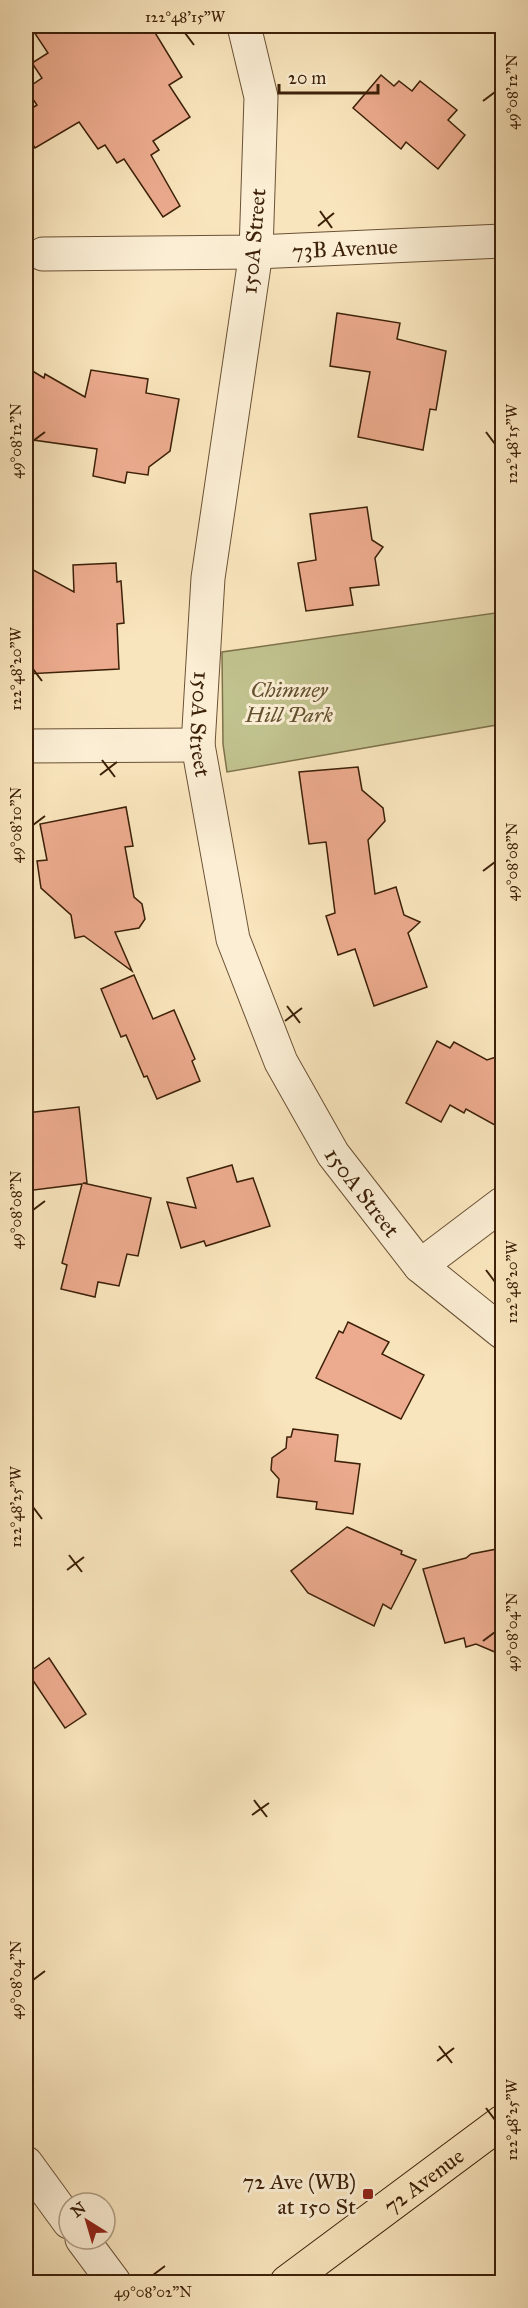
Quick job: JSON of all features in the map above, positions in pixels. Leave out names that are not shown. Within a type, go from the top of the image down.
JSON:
[{"type":"main road","name":"72 Avenue","points":[[286,2283],[502,2122]]},
{"type":"street","name":"150A Street","points":[[244,26],[261,97],[256,252],[208,578],[198,745],[233,939],[280,1062],[333,1154],[420,1266],[502,1332]]},
{"type":"street","name":"73B Avenue","points":[[43,254],[256,252],[502,241]]},
{"type":"street","points":[[26,747],[198,745]]},
{"type":"street","points":[[420,1266],[502,1204]]},
{"type":"street","points":[[26,2163],[57,2206]]},
{"type":"street","points":[[91,2251],[114,2283]]},
{"type":"green space","name":"Chimney Hill Park","points":[[502,612],[502,724],[227,772],[223,744],[222,652]]},
{"type":"building","points":[[30,26],[151,26],[182,77],[169,85],[190,117],[153,141],[159,150],[151,155],[180,206],[163,217],[124,159],[117,163],[105,145],[98,149],[79,122],[35,148],[26,134],[26,112],[37,105],[26,89],[42,78],[32,63],[48,53]]},
{"type":"building","points":[[381,75],[394,86],[399,81],[412,91],[420,81],[457,110],[448,120],[465,135],[438,169],[406,142],[401,149],[353,108]]},
{"type":"building","points":[[337,313],[400,323],[397,339],[446,351],[436,410],[430,409],[423,450],[358,437],[370,372],[330,366]]},
{"type":"building","points":[[26,367],[44,378],[45,374],[85,397],[91,370],[148,379],[146,393],[179,399],[170,451],[149,467],[148,475],[127,472],[125,483],[93,476],[97,449],[26,439]]},
{"type":"building","points":[[367,507],[372,540],[383,547],[375,558],[379,585],[350,588],[353,605],[306,611],[298,563],[316,560],[310,514]]},
{"type":"building","points":[[116,563],[117,582],[121,581],[124,623],[117,624],[119,669],[26,674],[26,566],[74,592],[73,565]]},
{"type":"building","points":[[358,767],[362,790],[383,808],[385,821],[368,840],[375,894],[396,887],[404,915],[420,922],[408,933],[427,987],[374,1006],[355,949],[338,955],[326,916],[335,913],[326,842],[309,844],[299,772]]},
{"type":"building","points":[[126,807],[133,846],[125,847],[134,897],[142,904],[145,919],[139,928],[115,932],[132,971],[84,936],[75,938],[71,915],[41,888],[37,861],[47,860],[40,824]]},
{"type":"building","points":[[134,975],[153,1019],[174,1010],[195,1059],[192,1061],[200,1081],[157,1099],[147,1076],[144,1077],[126,1035],[121,1037],[101,989]]},
{"type":"building","points":[[437,1041],[450,1048],[454,1042],[487,1060],[502,1055],[502,1129],[466,1109],[464,1113],[450,1105],[441,1122],[406,1103]]},
{"type":"building","points":[[79,1107],[87,1183],[83,1183],[151,1198],[138,1256],[127,1254],[119,1286],[98,1282],[95,1297],[61,1289],[67,1265],[62,1263],[82,1184],[26,1191],[26,1113]]},
{"type":"building","points":[[232,1165],[237,1182],[253,1178],[270,1226],[206,1246],[204,1241],[181,1248],[167,1202],[196,1208],[187,1178]]},
{"type":"building","points":[[348,1322],[389,1342],[382,1354],[424,1375],[401,1419],[316,1378],[339,1331],[343,1333]]},
{"type":"building","points":[[293,1429],[338,1435],[335,1461],[360,1464],[353,1514],[316,1509],[317,1502],[277,1497],[279,1479],[271,1470],[272,1458],[286,1448],[287,1437],[291,1437]]},
{"type":"building","points":[[347,1527],[402,1551],[401,1554],[416,1560],[391,1609],[383,1604],[374,1626],[308,1593],[291,1571]]},
{"type":"building","points":[[502,1548],[502,1655],[476,1644],[466,1647],[464,1638],[445,1643],[423,1569],[466,1558],[471,1554]]},
{"type":"building","points":[[49,1658],[86,1714],[65,1728],[28,1673]]},
{"type":"place","name":"72 Ave (WB) at 150 St","points":[[368,2194]]}]
